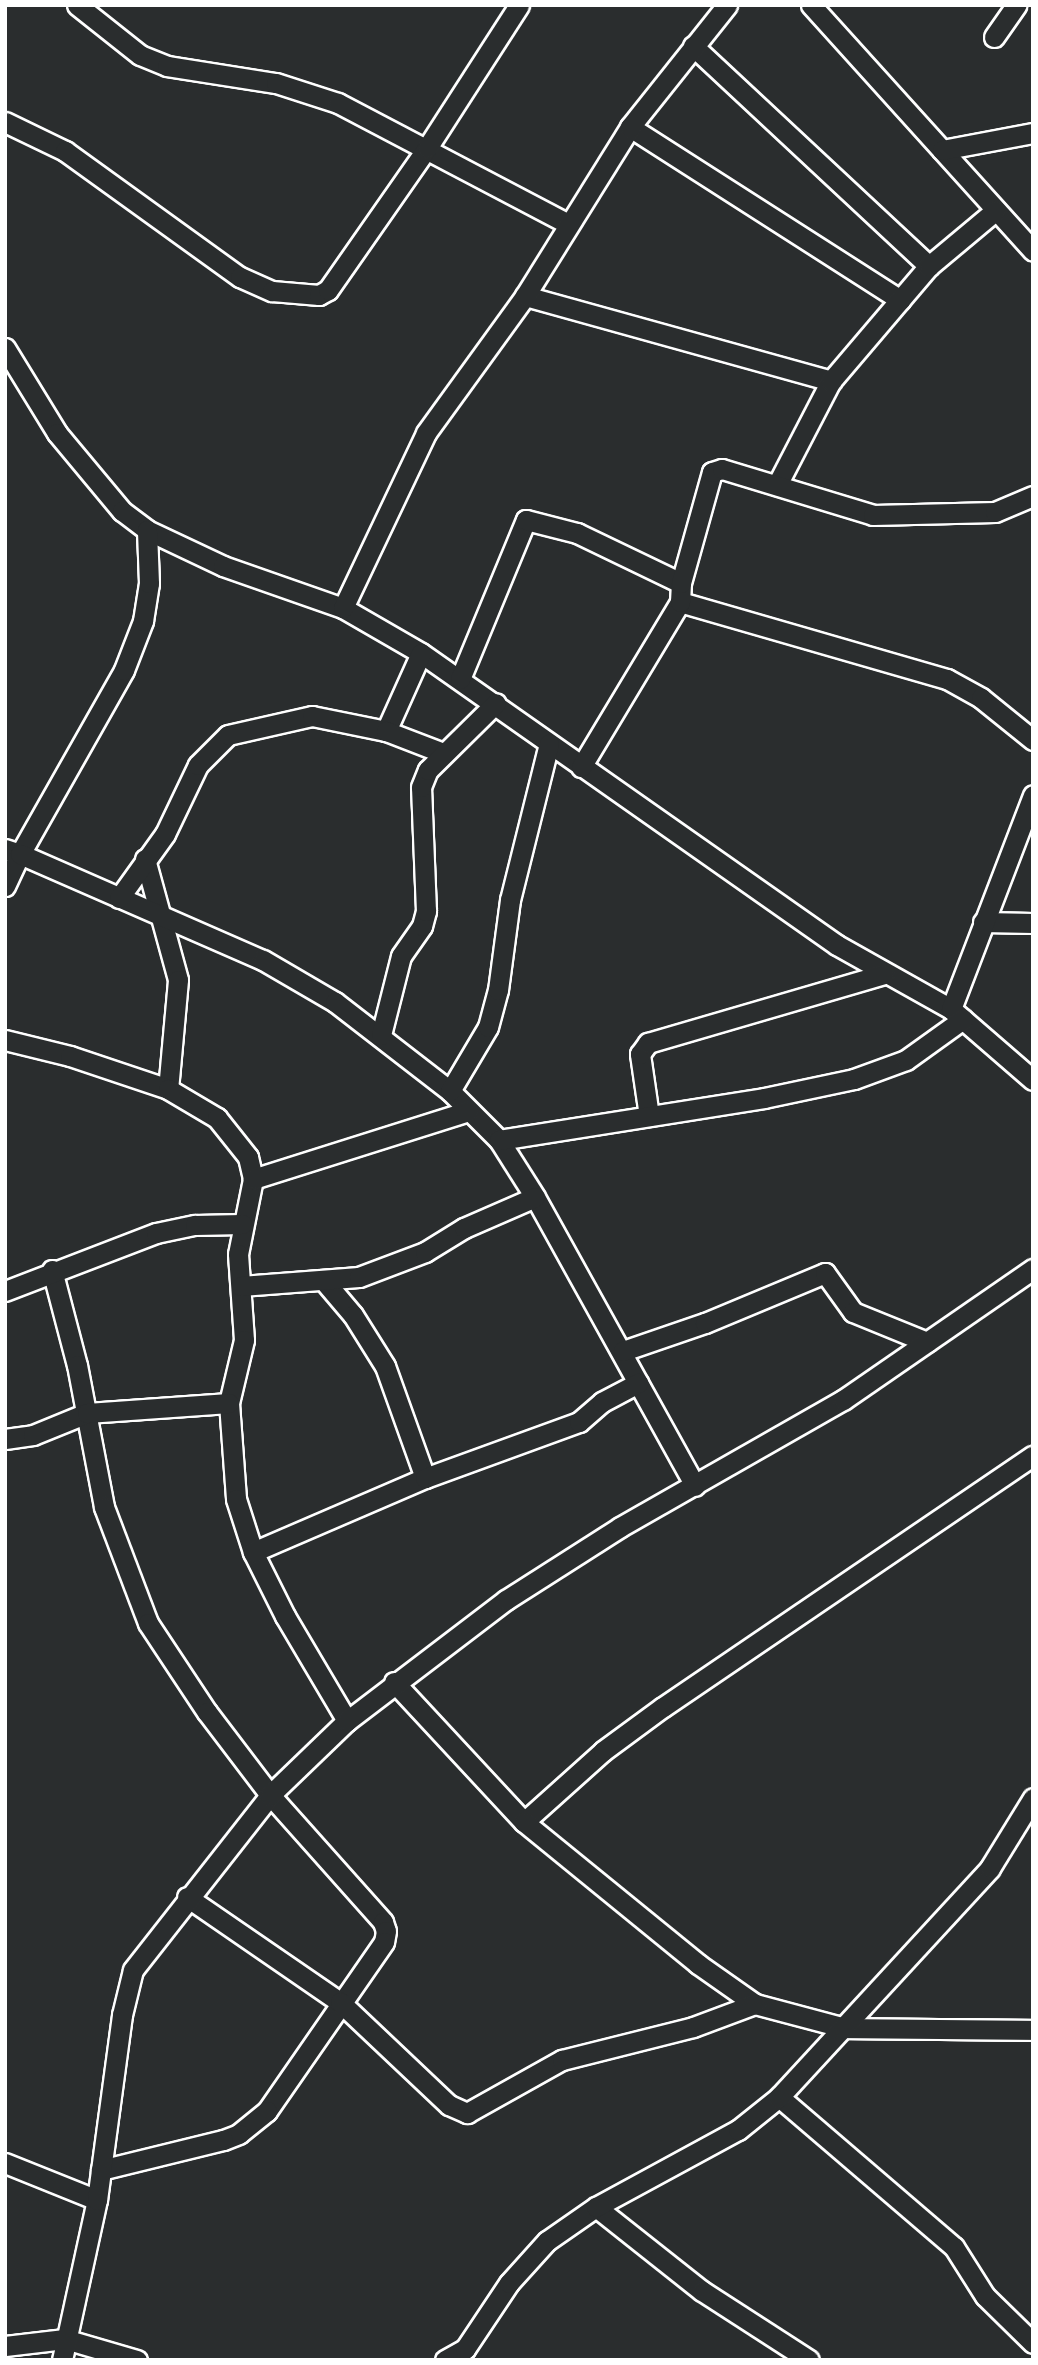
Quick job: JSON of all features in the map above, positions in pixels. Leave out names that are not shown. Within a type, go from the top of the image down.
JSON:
[{"type":"street","points":[[77,5],[140,55],[167,66],[276,83],[313,95],[427,148],[567,223]]},
{"type":"street","points":[[5,122],[65,151],[240,277],[303,297],[328,290],[427,148],[519,5]]},
{"type":"street","points":[[343,608],[426,433],[525,296],[567,223],[630,127],[727,5]]},
{"type":"street","points":[[811,5],[1033,251]]},
{"type":"street","points":[[994,37],[1016,5]]},
{"type":"street","points":[[693,46],[929,266]]},
{"type":"street","points":[[630,127],[900,300]]},
{"type":"street","points":[[942,150],[1033,133]]},
{"type":"street","points":[[777,485],[831,381],[929,266],[996,210]]},
{"type":"street","points":[[525,296],[831,381]]},
{"type":"street","points":[[5,348],[57,433],[122,510],[147,530],[223,566],[343,608],[421,653],[496,703],[580,767],[884,974],[957,1014],[1033,1080]]},
{"type":"street","points":[[580,767],[680,593],[712,471],[722,469],[873,515],[911,518],[995,512],[1033,496]]},
{"type":"street","points":[[460,679],[526,520],[577,533],[680,593],[947,679],[981,698],[1033,740]]},
{"type":"street","points":[[5,886],[13,852],[124,670],[139,634],[149,583],[147,530]]},
{"type":"street","points":[[386,731],[421,653]]},
{"type":"street","points":[[381,1035],[401,956],[422,926],[426,911],[419,802],[428,770],[496,703]]},
{"type":"street","points":[[120,898],[165,834],[198,765],[228,735],[312,716],[386,731],[443,753]]},
{"type":"street","points":[[450,1091],[488,1027],[498,990],[510,901],[549,744]]},
{"type":"street","points":[[499,1140],[854,1079],[906,1060],[957,1014],[983,922],[1033,795]]},
{"type":"street","points":[[13,852],[263,960],[381,1035],[450,1091],[499,1140],[535,1197],[623,1351],[695,1486]]},
{"type":"street","points":[[145,859],[178,980],[168,1089]]},
{"type":"street","points":[[983,922],[1033,923]]},
{"type":"street","points":[[649,1116],[640,1054],[648,1043],[884,974]]},
{"type":"street","points":[[5,1040],[70,1056],[168,1089],[217,1118],[239,1141],[253,1179],[242,1224],[244,1340],[229,1403],[236,1499],[253,1552],[346,1721]]},
{"type":"street","points":[[253,1179],[469,1111]]},
{"type":"street","points":[[241,1286],[325,1282],[399,1264],[535,1197]]},
{"type":"street","points":[[5,1291],[52,1270],[156,1233],[195,1225],[242,1224]]},
{"type":"street","points":[[62,2360],[97,2200],[121,2015],[133,1970],[187,1897],[270,1795],[346,1721],[394,1682],[506,1600],[843,1400],[1033,1269]]},
{"type":"street","points":[[52,1270],[87,1413],[104,1507],[148,1623],[207,1712],[270,1795],[383,1922],[384,1942],[340,2002],[279,2096],[239,2134],[101,2170]]},
{"type":"street","points":[[623,1351],[705,1323],[825,1273],[853,1312],[927,1342]]},
{"type":"street","points":[[325,1282],[354,1315],[385,1366],[425,1478]]},
{"type":"street","points":[[253,1552],[425,1478],[579,1422],[602,1402],[638,1383]]},
{"type":"street","points":[[5,1439],[33,1435],[87,1413],[229,1403]]},
{"type":"street","points":[[524,1822],[603,1751],[663,1707],[1033,1456]]},
{"type":"street","points":[[394,1682],[524,1822],[698,1964],[755,2004],[845,2028],[1033,2031]]},
{"type":"street","points":[[445,2360],[465,2350],[509,2283],[547,2241],[596,2207],[738,2130],[779,2097],[990,1868],[1033,1798]]},
{"type":"street","points":[[187,1897],[340,2002],[449,2105],[467,2113],[562,2060],[693,2027],[755,2004]]},
{"type":"street","points":[[779,2097],[954,2247],[965,2258],[979,2289],[1033,2343]]},
{"type":"street","points":[[5,2163],[97,2200]]},
{"type":"street","points":[[596,2207],[702,2291],[809,2360]]},
{"type":"street","points":[[5,2346],[65,2339],[137,2360]]}]
